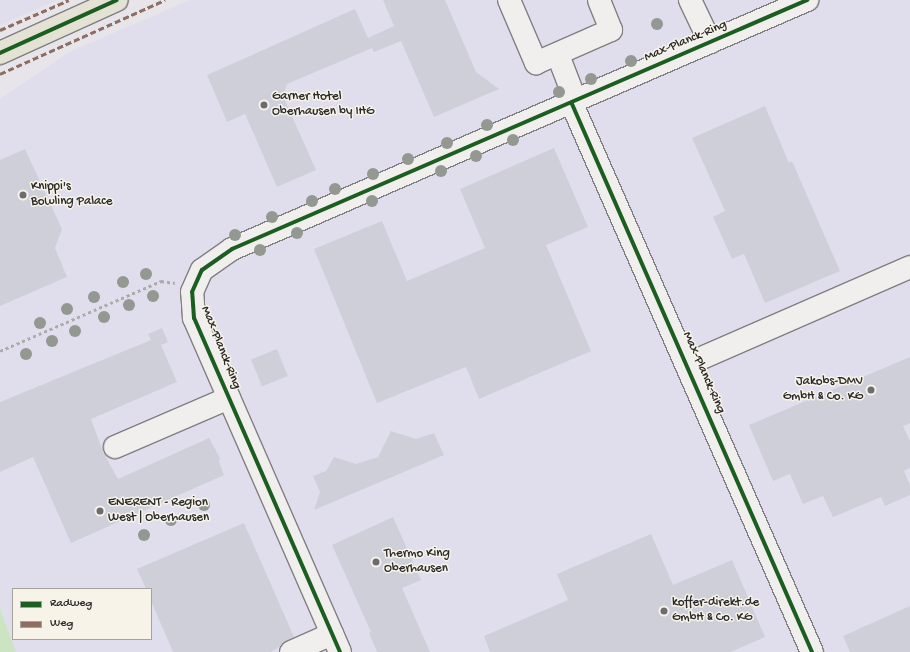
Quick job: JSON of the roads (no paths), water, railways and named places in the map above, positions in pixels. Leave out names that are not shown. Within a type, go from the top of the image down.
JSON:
[{"type":"main road","points":[[0,52],[118,0]]},
{"type":"street","points":[[509,0],[536,63],[558,55],[611,30],[599,0]]},
{"type":"street","name":"Max-Planck-Ring","points":[[690,0],[710,42]]},
{"type":"street","name":"Max-Planck-Ring","points":[[336,643],[194,318],[194,286],[207,265],[232,250],[574,103],[807,0]]},
{"type":"street","points":[[558,55],[574,103]]},
{"type":"street","name":"Max-Planck-Ring","points":[[574,103],[812,652]]},
{"type":"street","name":"Max-Planck-Ring","points":[[688,364],[910,267]]},
{"type":"street","points":[[115,447],[229,398]]},
{"type":"street","points":[[291,652],[336,643]]},
{"type":"place","name":"Garner Hotel Oberhausen by IHG","points":[[264,105]]},
{"type":"place","name":"Knippi's Bowling Palace","points":[[23,195]]},
{"type":"place","name":"Jakobs-DMV GmbH & Co. KG","points":[[871,390]]},
{"type":"place","name":"ENERENT - Region West | Oberhausen","points":[[100,511]]},
{"type":"place","name":"Thermo King Oberhausen","points":[[376,562]]},
{"type":"place","name":"koffer-direkt.de GmbH & Co. KG","points":[[664,611]]}]
